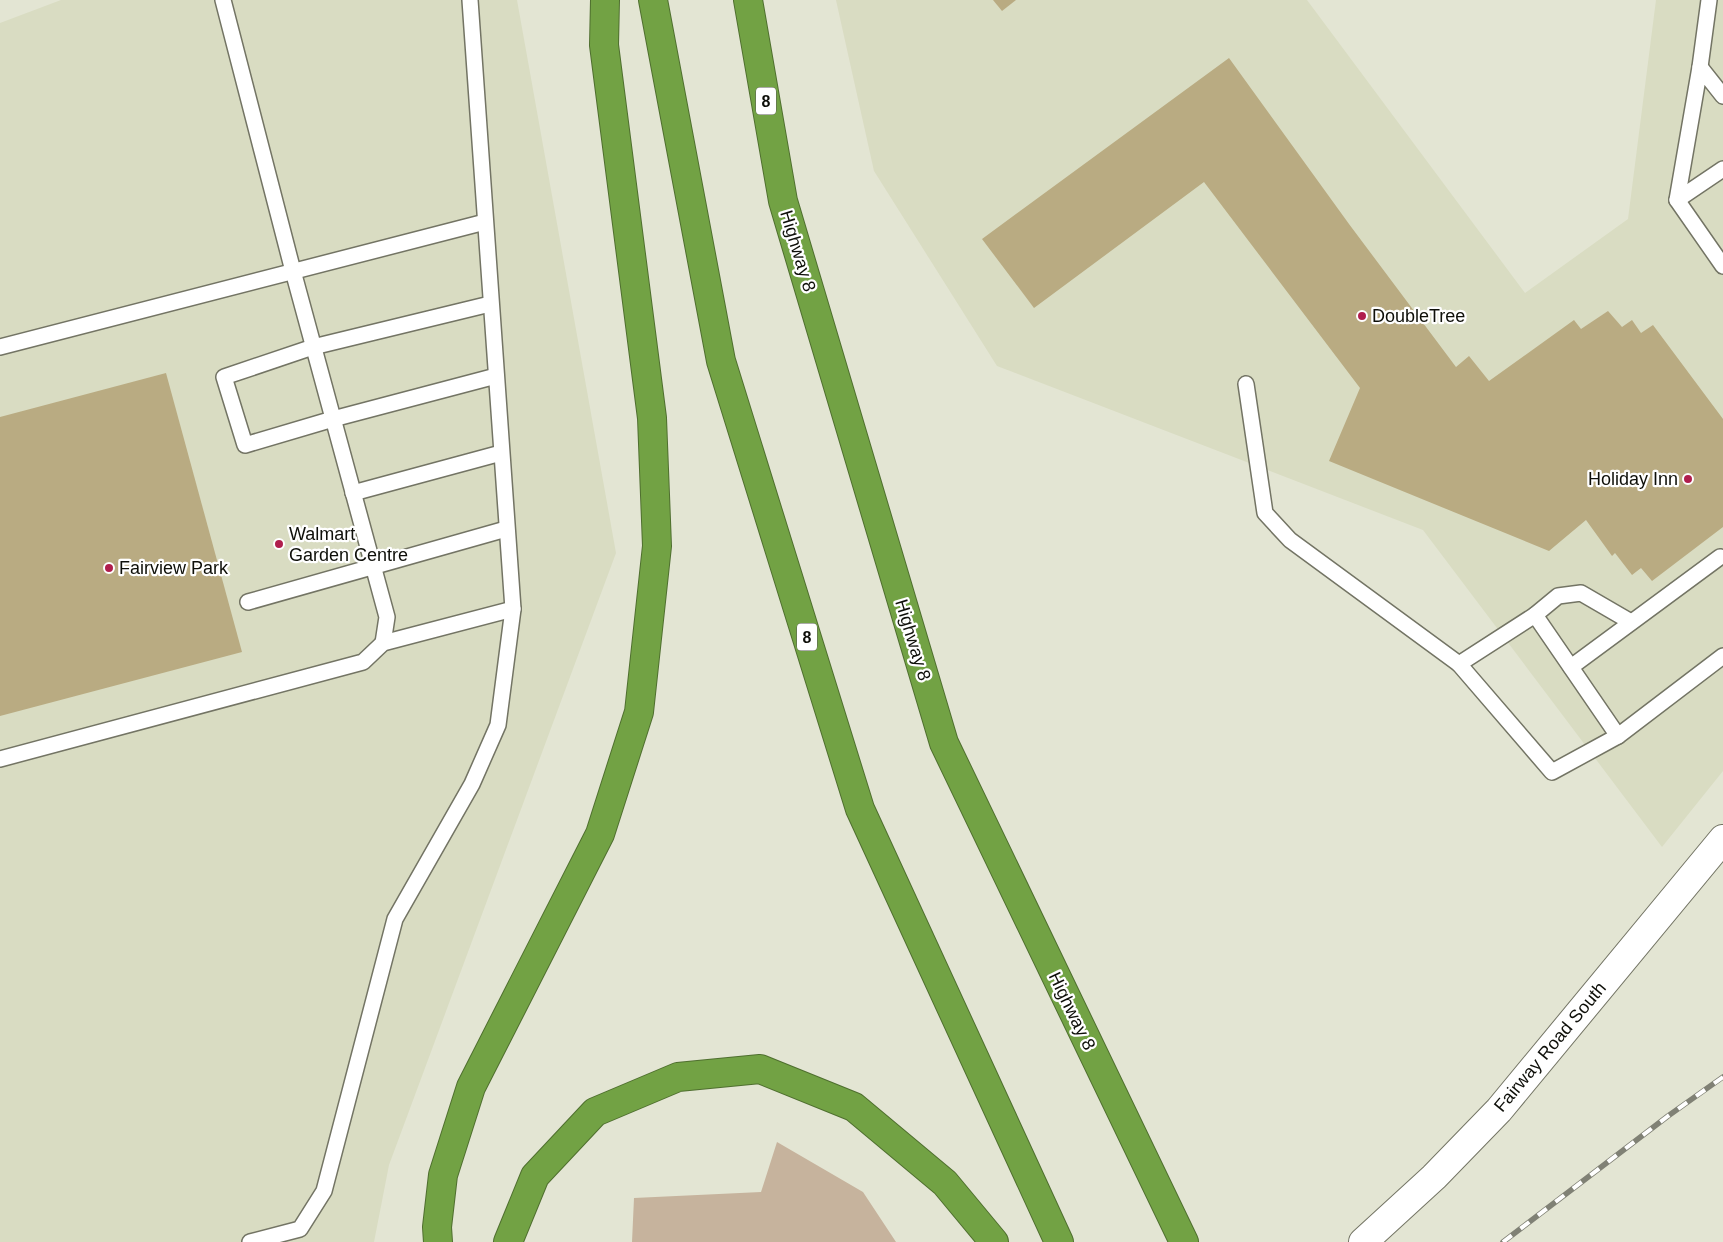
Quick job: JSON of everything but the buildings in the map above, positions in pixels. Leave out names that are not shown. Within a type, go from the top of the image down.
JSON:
[{"type":"highway","points":[[438,1242],[437,1227],[443,1175],[471,1087],[600,834],[639,712],[657,546],[652,418],[604,45],[605,0]]},
{"type":"highway","name":"8","points":[[653,0],[721,361],[860,809],[1059,1242]]},
{"type":"highway","name":"Highway 8","points":[[748,0],[783,201],[944,743],[1184,1242]]},
{"type":"highway","points":[[508,1242],[535,1176],[595,1112],[678,1077],[760,1069],[854,1107],[945,1183],[994,1242]]},
{"type":"main road","name":"Fairway Road South","points":[[1363,1242],[1434,1178],[1499,1110],[1723,839]]},
{"type":"lane","points":[[223,0],[313,347],[387,617],[383,643]]},
{"type":"lane","points":[[250,1242],[300,1229],[324,1191],[394,919],[472,784],[498,724],[513,609],[470,0]]},
{"type":"lane","points":[[1709,0],[1700,67],[1677,200],[1723,266]]},
{"type":"lane","points":[[1700,67],[1723,96]]},
{"type":"lane","points":[[1677,200],[1723,169]]},
{"type":"lane","points":[[0,347],[485,222]]},
{"type":"lane","points":[[490,304],[313,347],[224,377],[245,444],[333,418],[496,376]]},
{"type":"lane","points":[[1246,384],[1265,513],[1290,540],[1459,664],[1552,772],[1618,736],[1723,656]]},
{"type":"lane","points":[[353,493],[501,453]]},
{"type":"lane","points":[[248,602],[506,529]]},
{"type":"lane","points":[[1572,667],[1720,557]]},
{"type":"lane","points":[[1459,664],[1535,615],[1558,596],[1581,593],[1631,622]]},
{"type":"lane","points":[[0,759],[363,662],[383,643],[513,609]]},
{"type":"lane","points":[[1535,615],[1618,736]]},
{"type":"shaded area","points":[[61,0],[517,0],[616,553],[389,1165],[374,1242],[0,1242],[0,23]]},
{"type":"shaded area","points":[[836,0],[1307,0],[1525,293],[1628,219],[1656,0],[1723,0],[1723,771],[1662,847],[1423,530],[997,366],[874,171]]},
{"type":"shaded area","points":[[777,1142],[863,1192],[896,1242],[632,1242],[634,1198],[761,1192]]},
{"type":"railway","points":[[1503,1242],[1668,1116],[1723,1077]]},
{"type":"place","name":"DoubleTree","points":[[1362,316]]},
{"type":"place","name":"Holiday Inn","points":[[1688,479]]},
{"type":"place","name":"Walmart Garden Centre","points":[[279,544]]},
{"type":"place","name":"Fairview Park","points":[[109,568]]}]
